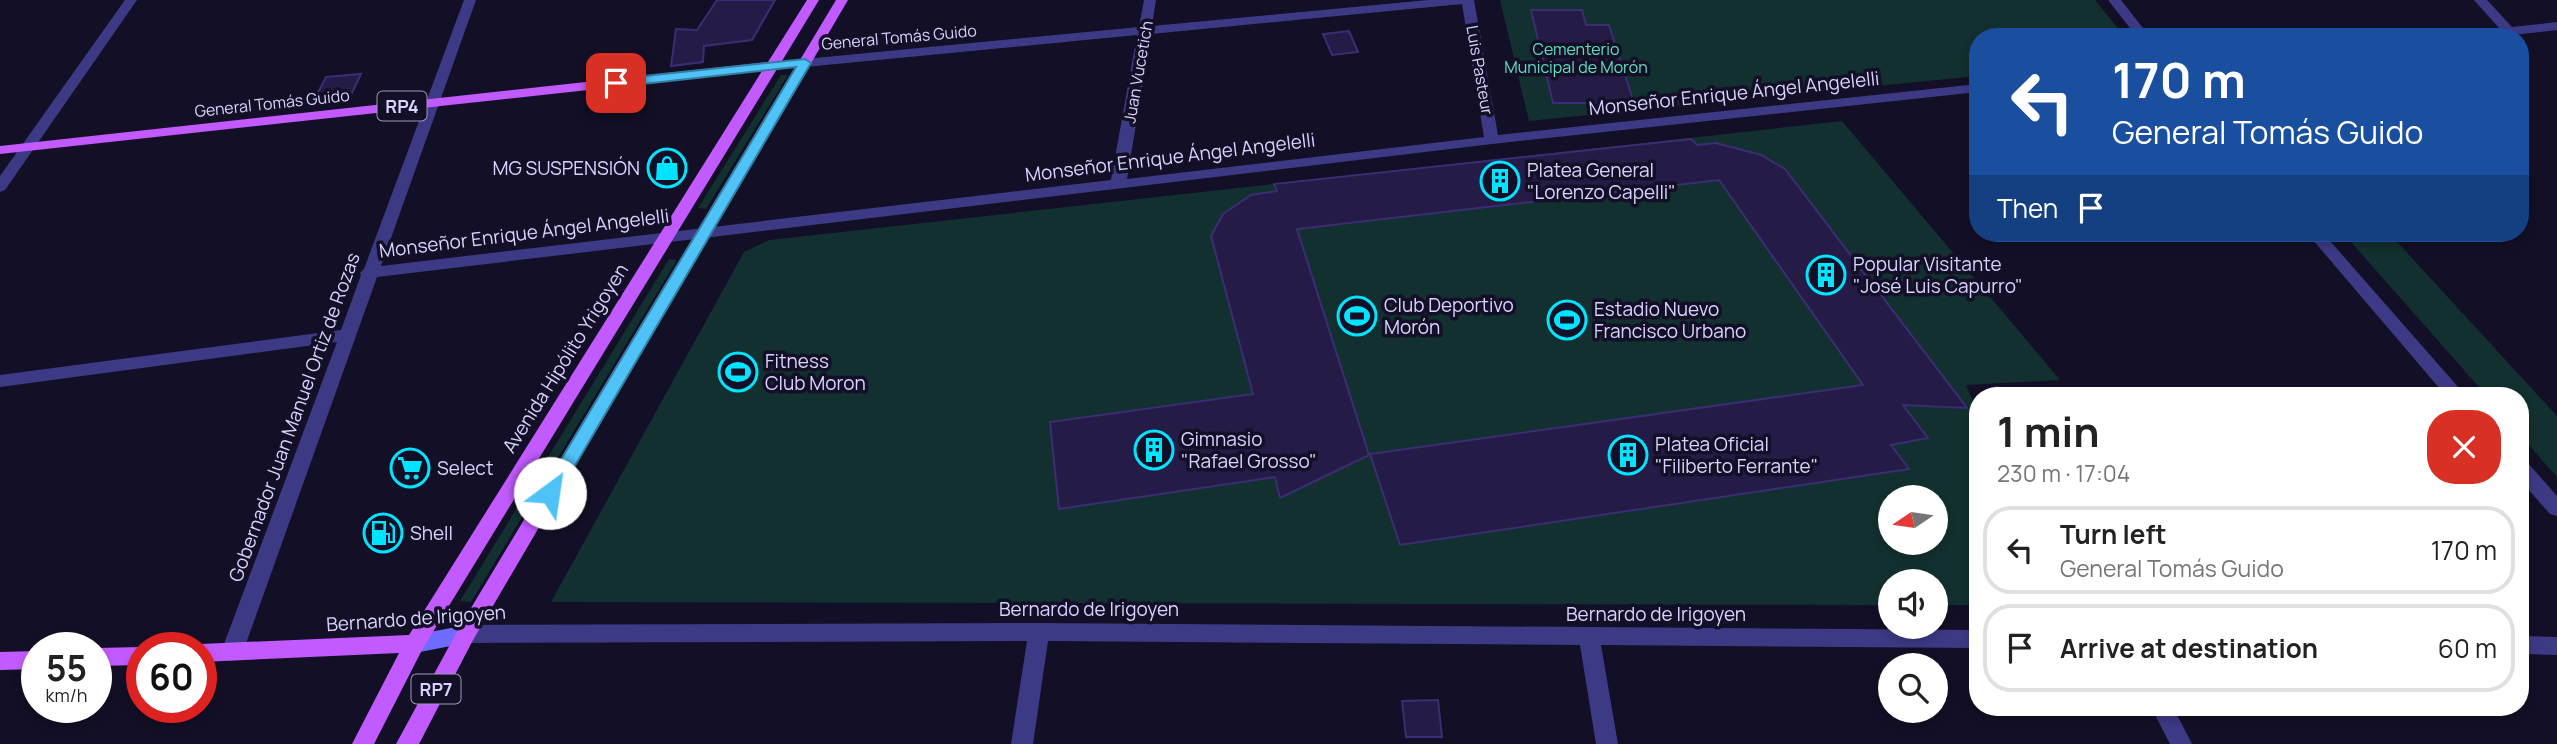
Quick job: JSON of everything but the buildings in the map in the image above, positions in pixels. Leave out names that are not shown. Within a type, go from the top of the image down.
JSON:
[{"type":"main road","name":"Avenida Hipólito Yrigoyen","points":[[363,744],[415,644],[813,0]]},
{"type":"main road","points":[[466,634],[842,0]]},
{"type":"main road","name":"General Tomás Guido","points":[[0,150],[805,63]]},
{"type":"main road","name":"Bernardo de Irigoyen","points":[[217,652],[415,644],[466,634]]},
{"type":"main road","name":"RP7","points":[[407,744],[466,634]]},
{"type":"main road","points":[[0,661],[21,660]]},
{"type":"street","points":[[0,187],[131,0]]},
{"type":"street","name":"Gobernador Juan Manuel Ortiz de Rozas","points":[[232,652],[368,273],[470,0]]},
{"type":"street","name":"Juan Vucetich","points":[[1118,185],[1150,0]]},
{"type":"street","name":"General Tomás Guido","points":[[805,63],[1468,0]]},
{"type":"street","name":"Luis Pasteur","points":[[1468,0],[1492,140]]},
{"type":"street","points":[[2114,0],[2137,28]]},
{"type":"street","points":[[2480,0],[2505,28]]},
{"type":"street","points":[[2529,29],[2557,26]]},
{"type":"street","name":"Monseñor Enrique Ángel Angelelli","points":[[368,273],[1492,140],[1969,89]]},
{"type":"street","points":[[2323,242],[2449,387]]},
{"type":"street","points":[[0,382],[346,335]]},
{"type":"street","points":[[2529,477],[2557,509]]},
{"type":"street","points":[[1022,744],[1039,632]]},
{"type":"street","name":"Bernardo de Irigoyen","points":[[466,634],[1039,632],[1969,639]]},
{"type":"street","points":[[1589,636],[1607,744]]},
{"type":"street","points":[[2529,645],[2557,646]]},
{"type":"street","points":[[2167,716],[2181,744]]},
{"type":"green space","name":"Cementerio Municipal de Morón","points":[[1500,0],[2095,0],[2118,28],[1969,28],[1969,77],[1529,121]]},
{"type":"green space","points":[[781,75],[788,75],[706,209],[698,208]]},
{"type":"green space","name":"Club Deportivo Morón","points":[[1842,121],[2060,380],[1966,385],[1969,392],[1969,605],[1948,605],[1948,569],[1878,569],[1878,605],[551,602],[744,252],[769,240]]},
{"type":"green space","points":[[2351,242],[2397,242],[2557,416],[2557,477],[2529,445],[2529,387],[2479,387]]},
{"type":"green space","points":[[669,259],[677,260],[471,602],[460,601]]},
{"type":"place","name":"MG SUSPENSIÓN","points":[[667,168]]},
{"type":"place","name":"Platea General \"Lorenzo Capelli\"","points":[[1500,181]]},
{"type":"place","name":"Popular Visitante \"José Luis Capurro\"","points":[[1826,275]]},
{"type":"place","name":"Club Deportivo Morón","points":[[1357,316]]},
{"type":"place","name":"Estadio Nuevo Francisco Urbano","points":[[1567,320]]},
{"type":"place","name":"Fitness Club Moron","points":[[738,372]]},
{"type":"place","name":"Gimnasio \"Rafael Grosso\"","points":[[1154,450]]},
{"type":"place","name":"Platea Oficial \"Filiberto Ferrante\"","points":[[1628,455]]},
{"type":"place","name":"Select","points":[[410,468]]},
{"type":"place","name":"Shell","points":[[383,533]]},
{"type":"route","points":[[550,493],[805,63],[616,83]]}]
